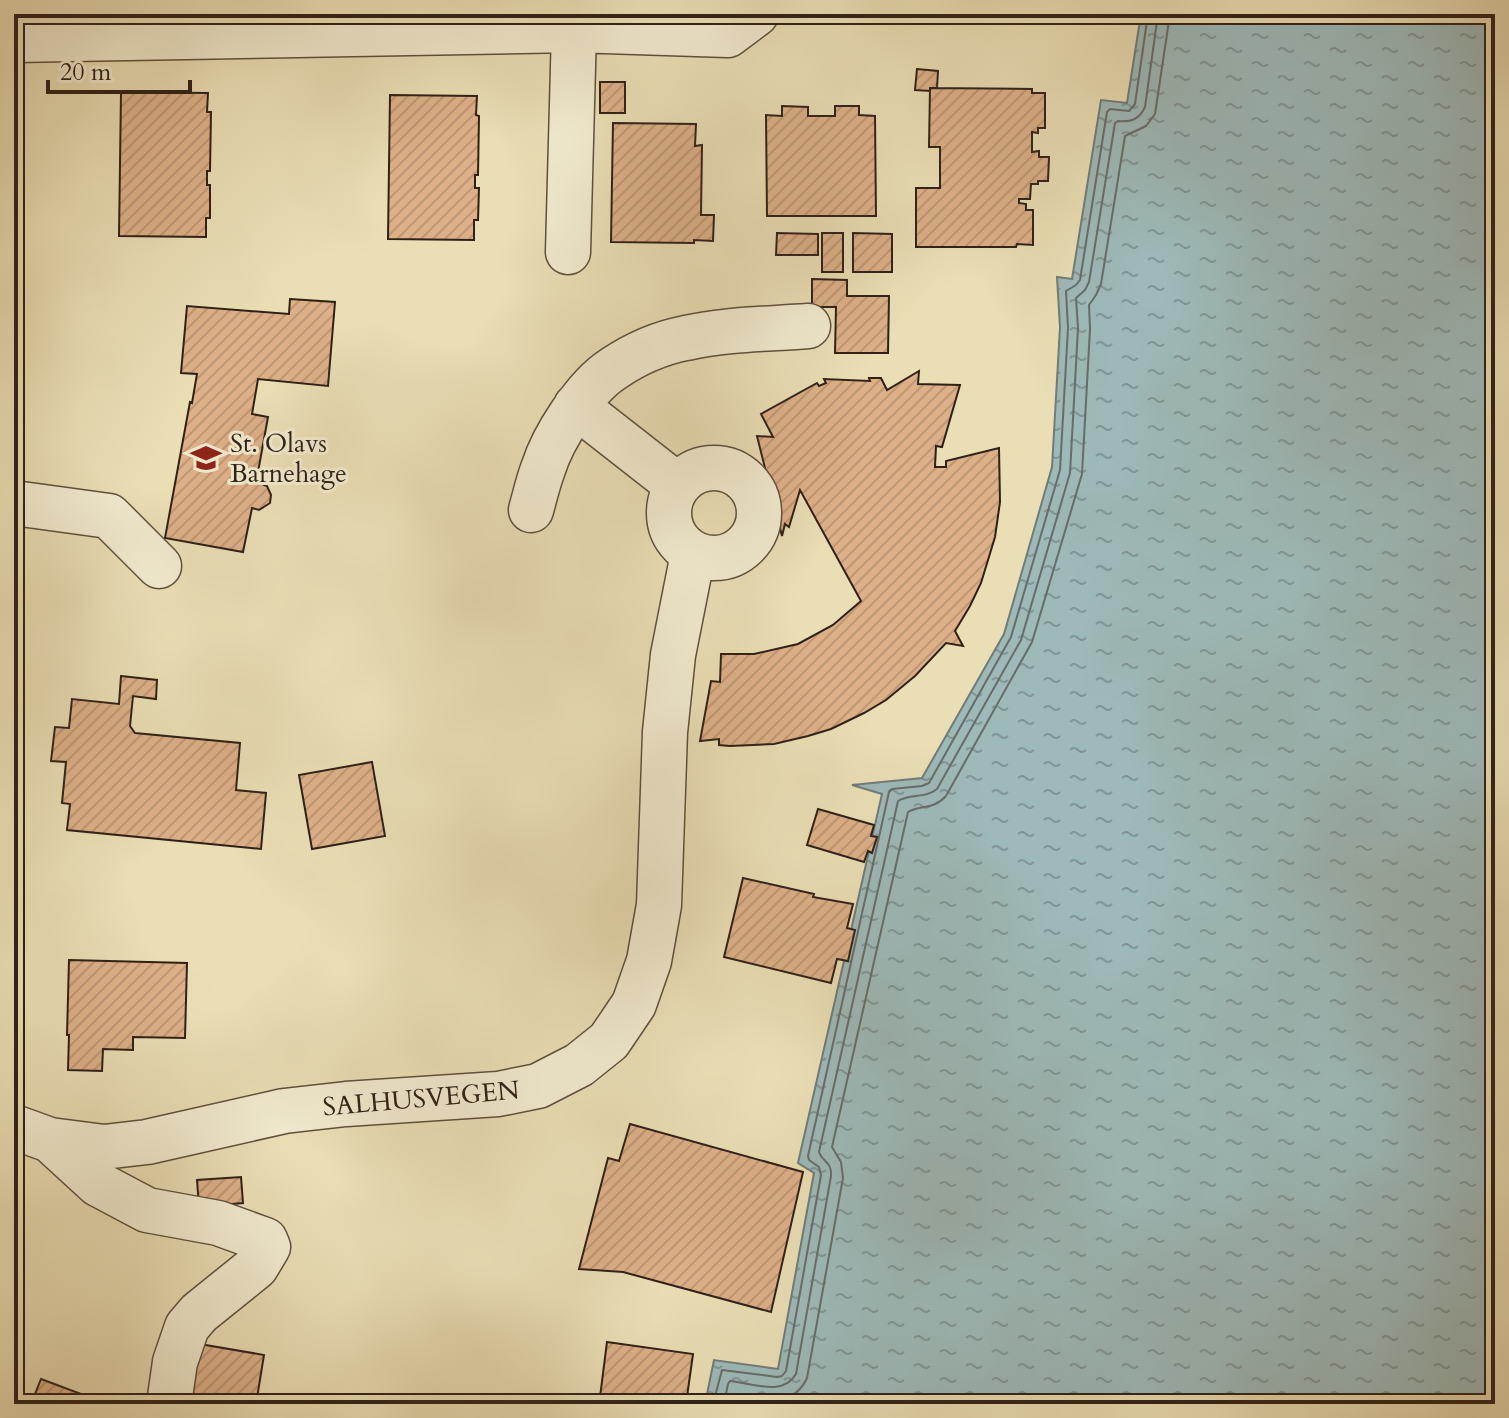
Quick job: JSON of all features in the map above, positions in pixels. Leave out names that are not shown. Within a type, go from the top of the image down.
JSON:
[{"type":"street","points":[[14,40],[574,30],[728,35],[756,14]]},
{"type":"street","points":[[568,252],[574,30]]},
{"type":"street","points":[[531,510],[543,466],[560,432],[576,406],[610,371],[648,349],[687,337],[808,326]]},
{"type":"street","points":[[576,406],[677,485]]},
{"type":"street","points":[[711,467],[737,473],[749,483],[757,497],[760,515],[756,531],[748,544],[735,554],[720,559],[693,554],[680,544],[668,516],[670,499],[677,485],[689,474],[711,467]]},
{"type":"street","points":[[14,503],[109,516],[159,566]]},
{"type":"street","name":"SALHUSVEGEN","points":[[32,1134],[104,1147],[147,1142],[284,1111],[498,1094],[538,1086],[579,1065],[609,1041],[634,1004],[649,961],[659,905],[665,732],[673,655],[693,554]]},
{"type":"street","points":[[32,1134],[98,1184],[147,1210],[218,1223],[265,1240],[268,1247],[256,1267],[199,1313],[187,1327],[175,1362],[169,1404]]},
{"type":"water","points":[[1141,14],[1495,14],[1495,1404],[705,1404],[714,1360],[778,1369],[814,1173],[798,1163],[882,794],[852,785],[922,778],[1004,634],[1052,467],[1060,327],[1057,277],[1072,279],[1101,100],[1127,103]]},
{"type":"building","points":[[917,69],[938,71],[937,88],[915,90]]},
{"type":"building","points":[[600,82],[625,82],[625,113],[600,113]]},
{"type":"building","points":[[930,88],[1032,89],[1032,93],[1045,93],[1045,128],[1038,128],[1038,133],[1032,132],[1032,152],[1039,151],[1039,157],[1049,157],[1048,181],[1031,184],[1030,199],[1019,199],[1019,203],[1026,204],[1026,210],[1033,210],[1033,245],[916,247],[916,188],[940,188],[940,147],[929,147]]},
{"type":"building","points":[[121,92],[208,93],[207,112],[211,112],[210,171],[207,171],[210,218],[206,218],[206,237],[119,236]]},
{"type":"building","points":[[390,95],[477,96],[478,175],[475,175],[475,188],[479,188],[474,240],[388,239]]},
{"type":"building","points":[[782,106],[808,107],[808,116],[835,116],[835,106],[859,106],[859,115],[875,116],[876,216],[767,216],[766,115],[782,116]]},
{"type":"building","points":[[613,123],[696,124],[695,146],[702,145],[701,215],[714,215],[713,241],[611,242]]},
{"type":"building","points":[[777,233],[818,234],[818,255],[776,255]]},
{"type":"building","points":[[822,233],[843,233],[843,272],[822,272]]},
{"type":"building","points":[[853,233],[892,234],[892,272],[853,272]]},
{"type":"building","points":[[812,279],[847,280],[847,296],[889,296],[888,353],[835,353],[836,307],[812,307]]},
{"type":"building","points":[[290,299],[335,302],[328,386],[258,379],[252,414],[268,417],[256,483],[267,486],[270,503],[259,510],[252,508],[243,552],[165,538],[197,374],[181,373],[187,306],[289,314]]},
{"type":"building","points":[[919,371],[918,384],[960,385],[942,447],[936,446],[935,467],[946,467],[946,461],[999,448],[1000,502],[995,537],[981,583],[955,631],[963,646],[946,643],[915,676],[886,700],[831,729],[774,744],[730,746],[719,745],[719,739],[700,741],[711,681],[720,682],[721,654],[754,654],[798,644],[833,625],[861,601],[800,490],[789,527],[785,524],[782,536],[757,436],[773,437],[761,414],[817,383],[819,386],[826,383],[824,379],[870,381],[869,378],[881,378],[887,390]]},
{"type":"building","points":[[121,676],[157,680],[156,699],[133,696],[130,726],[135,733],[240,743],[236,790],[266,793],[261,849],[67,830],[70,804],[62,803],[66,762],[51,761],[55,727],[69,728],[72,699],[119,704]]},
{"type":"building","points":[[372,762],[385,836],[312,849],[299,775]]},
{"type":"building","points":[[818,809],[874,825],[871,836],[877,837],[872,853],[868,851],[864,862],[807,845]]},
{"type":"building","points":[[743,878],[853,904],[847,928],[855,930],[848,961],[837,959],[831,983],[724,957]]},
{"type":"building","points":[[69,960],[187,963],[185,1038],[133,1037],[133,1050],[103,1049],[102,1071],[68,1070]]},
{"type":"building","points":[[630,1124],[803,1172],[771,1312],[623,1272],[579,1269],[608,1158],[619,1161]]},
{"type":"building","points":[[241,1177],[243,1203],[199,1207],[197,1180]]},
{"type":"building","points":[[188,1342],[264,1355],[256,1404],[178,1404]]},
{"type":"building","points":[[607,1342],[693,1354],[686,1404],[648,1404],[600,1397]]},
{"type":"building","points":[[41,1379],[92,1398],[90,1404],[31,1404]]},
{"type":"place","name":"St. Olavs Barnehage","points":[[206,458]]}]
